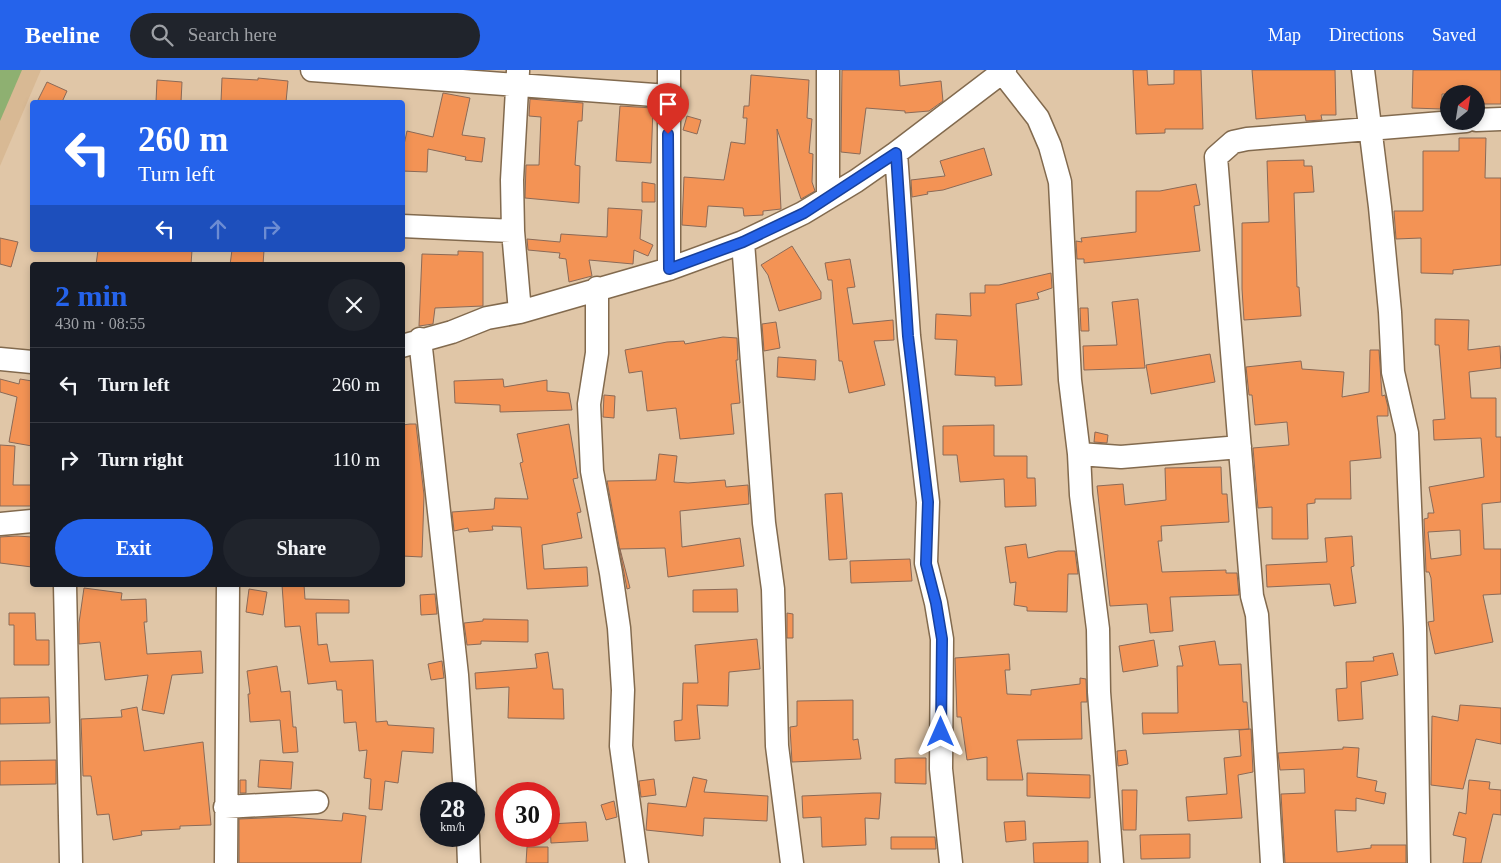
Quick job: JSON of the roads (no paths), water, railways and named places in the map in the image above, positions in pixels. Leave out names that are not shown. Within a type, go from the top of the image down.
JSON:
[{"type":"street","points":[[312,70],[517,77],[668,96]]},
{"type":"street","points":[[669,269],[668,96],[670,70]]},
{"type":"street","points":[[828,70],[828,198]]},
{"type":"street","points":[[1363,70],[1380,207],[1390,312],[1392,372],[1407,433],[1414,618],[1419,863]]},
{"type":"street","points":[[464,782],[457,675],[411,343],[452,332],[487,318],[520,312],[597,288],[669,269],[743,242],[804,213],[896,153],[995,74],[1038,118],[1050,146],[1060,182],[1070,380],[1079,454],[1081,495],[1098,629],[1099,692],[1112,863]]},
{"type":"street","points":[[517,77],[512,180],[513,231],[520,312]]},
{"type":"street","points":[[1485,119],[1501,118]]},
{"type":"street","points":[[1272,863],[1257,615],[1252,596],[1216,157],[1233,142],[1247,139],[1440,123]]},
{"type":"street","points":[[896,153],[908,336],[928,502],[926,564],[936,603],[942,639],[940,769],[951,863]]},
{"type":"street","points":[[405,226],[513,231]]},
{"type":"street","points":[[743,242],[764,523],[773,589],[777,746],[792,863]]},
{"type":"street","points":[[597,288],[597,353],[589,404],[592,470],[612,573],[619,628],[623,690],[621,746],[636,863]]},
{"type":"street","points":[[0,359],[30,362]]},
{"type":"street","points":[[1079,454],[1122,457],[1240,447]]},
{"type":"street","points":[[0,524],[30,522]]},
{"type":"street","points":[[65,587],[71,863]]},
{"type":"street","points":[[226,863],[228,587]]},
{"type":"street","points":[[225,807],[317,802]]},
{"type":"street","points":[[468,847],[469,863]]}]
